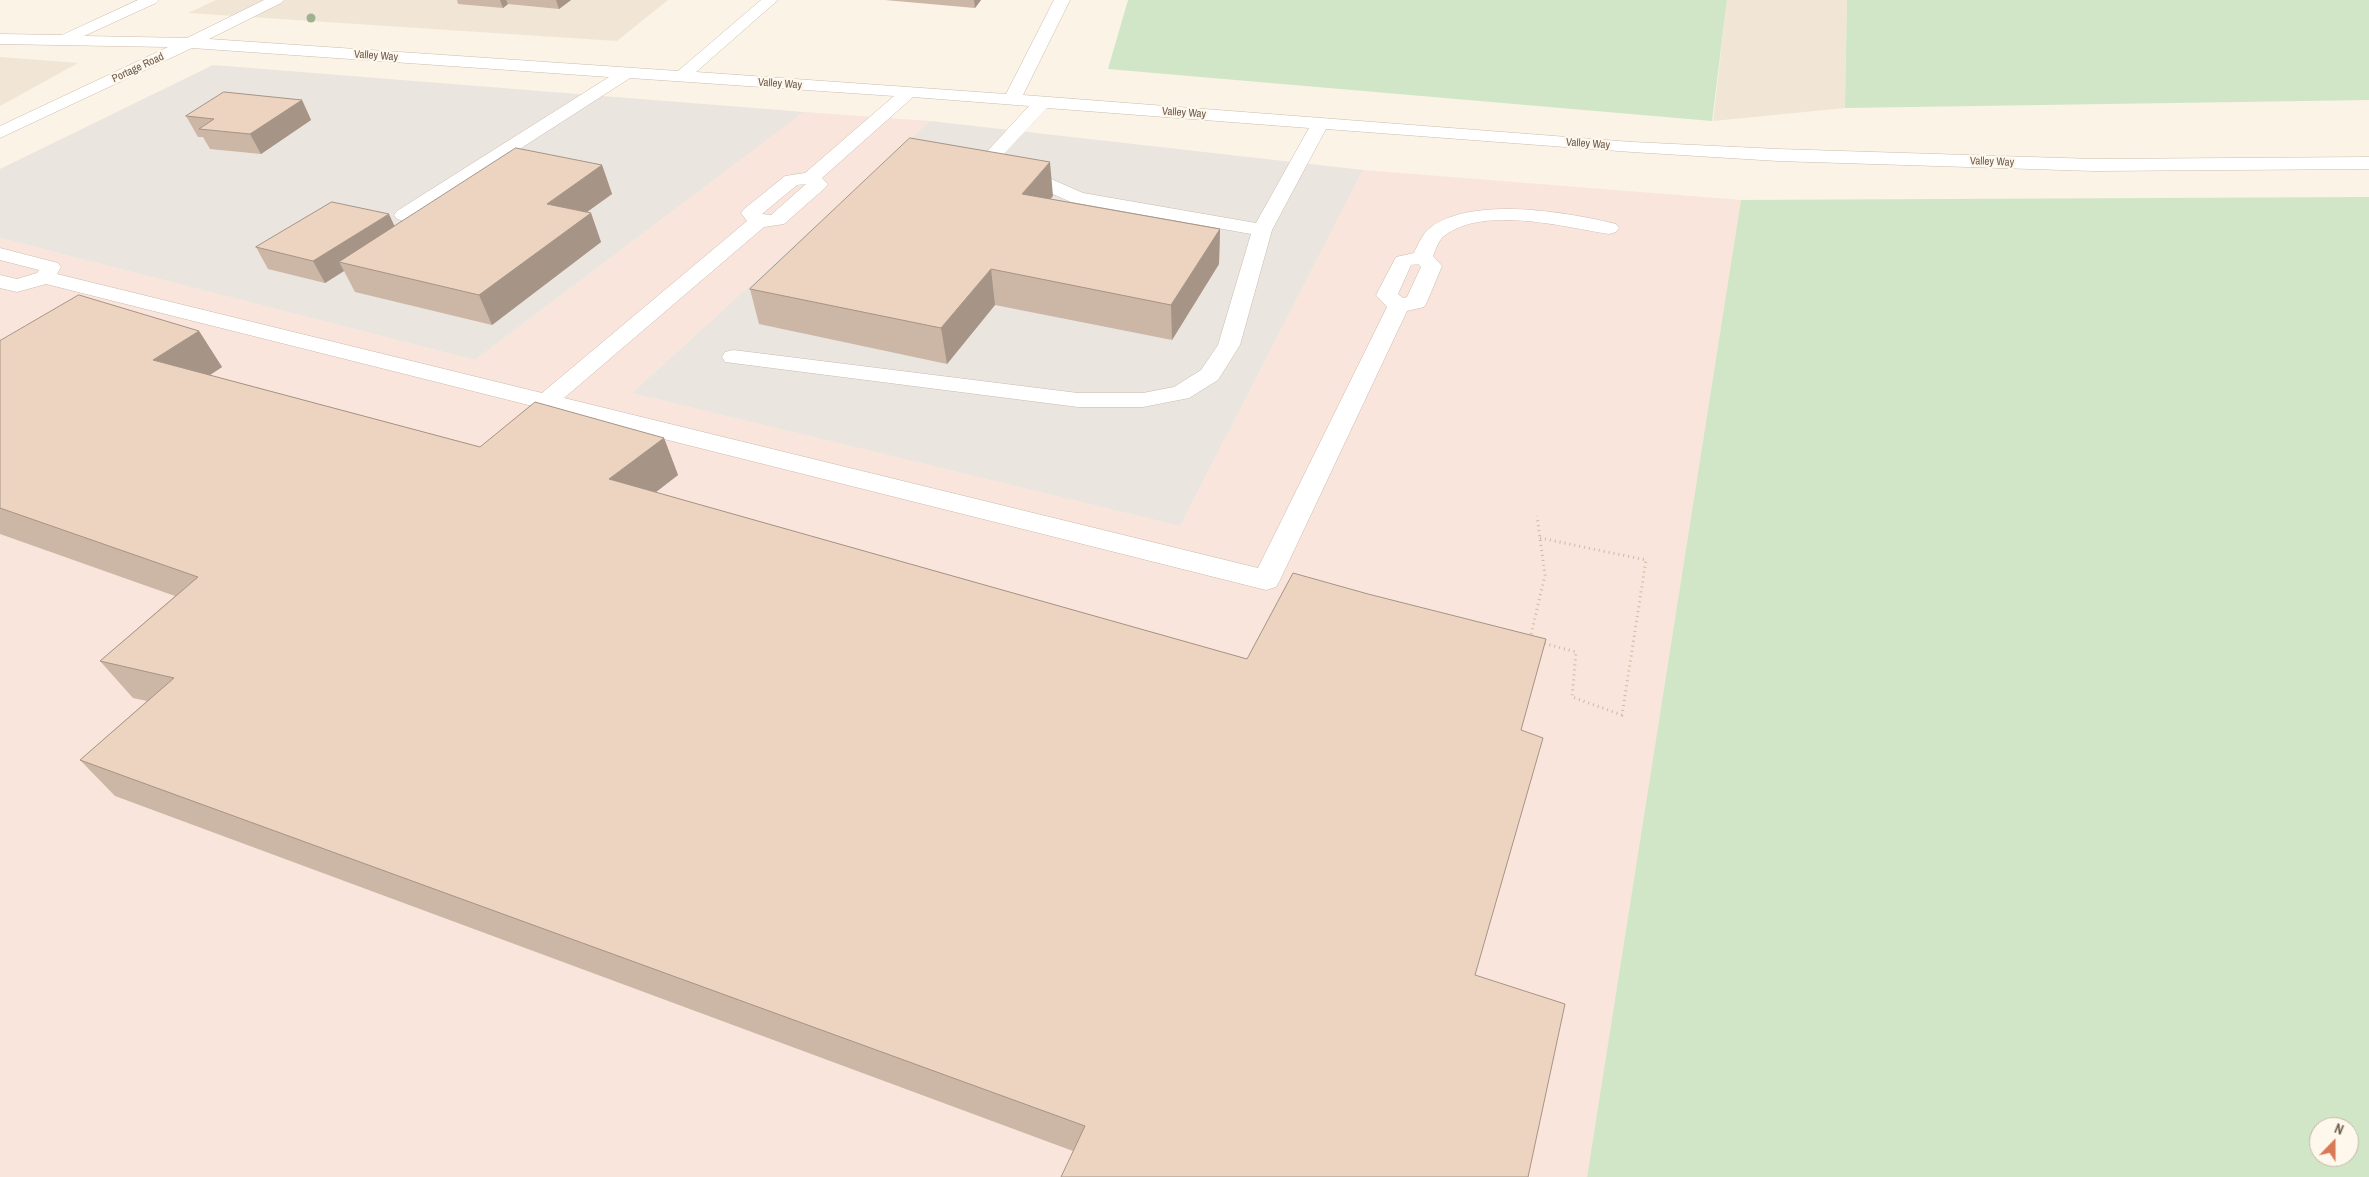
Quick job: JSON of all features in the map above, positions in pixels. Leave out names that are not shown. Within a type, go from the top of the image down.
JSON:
[{"type":"street","points":[[63,39],[150,0]]},
{"type":"street","name":"Portage Road","points":[[0,133],[276,0]]},
{"type":"street","points":[[681,77],[770,0]]},
{"type":"street","points":[[1012,100],[1062,0]]},
{"type":"street","name":"Valley Way","points":[[0,39],[190,43],[909,92],[1632,147],[1797,156],[2094,165],[2369,164]]},
{"type":"street","points":[[404,216],[626,74]]},
{"type":"street","points":[[546,401],[758,222],[778,220],[818,184],[810,178],[909,92]]},
{"type":"street","points":[[1043,102],[989,159],[1078,198],[1262,230]]},
{"type":"street","points":[[733,357],[1078,400],[1143,400],[1181,394],[1210,375],[1229,345],[1262,230],[1320,123]]},
{"type":"street","points":[[1398,306],[1387,295],[1403,261],[1422,257],[1437,231],[1464,218],[1496,213],[1609,228]]},
{"type":"street","points":[[0,254],[51,267],[45,277]]},
{"type":"street","points":[[1398,306],[1416,302],[1432,266],[1422,257]]},
{"type":"street","points":[[0,281],[17,286],[45,277],[1266,580],[1398,306]]},
{"type":"path","points":[[1529,640],[1545,575],[1537,516]]},
{"type":"path","points":[[1520,637],[1576,652],[1572,697],[1622,715],[1646,560],[1540,538]]},
{"type":"shaded area","points":[[216,0],[668,0],[617,41],[188,13]]},
{"type":"shaded area","points":[[1727,0],[1847,0],[1845,108],[1713,121]]},
{"type":"shaded area","points":[[0,57],[78,63],[0,106]]},
{"type":"shaded area","points":[[213,65],[804,112],[475,360],[0,238],[0,169]]},
{"type":"shaded area","points":[[804,112],[930,121],[632,393],[1180,526],[1363,170],[1741,200],[1587,1177],[0,1177],[0,238],[475,360]]},
{"type":"shaded area","points":[[930,121],[1363,170],[1180,526],[632,393]]},
{"type":"green space","points":[[1128,0],[1727,0],[1712,121],[1108,69]]},
{"type":"green space","points":[[1847,0],[2369,0],[2369,100],[1845,108]]},
{"type":"green space","points":[[2369,197],[2369,1177],[1587,1177],[1741,200]]},
{"type":"building","points":[[224,92],[302,100],[250,134],[199,129],[214,119],[186,116]]},
{"type":"building","points":[[910,138],[1050,162],[1022,194],[1220,229],[1171,305],[991,269],[941,328],[750,289]]},
{"type":"building","points":[[516,148],[602,165],[547,204],[591,213],[479,295],[339,262]]},
{"type":"building","points":[[332,202],[389,214],[313,261],[256,247]]},
{"type":"building","points":[[79,295],[199,331],[153,360],[480,447],[535,402],[664,438],[609,479],[1247,659],[1293,573],[1546,639],[1521,730],[1543,738],[1475,975],[1565,1004],[1528,1177],[1061,1177],[1085,1126],[80,760],[174,678],[100,661],[198,577],[0,508],[0,341]]}]
